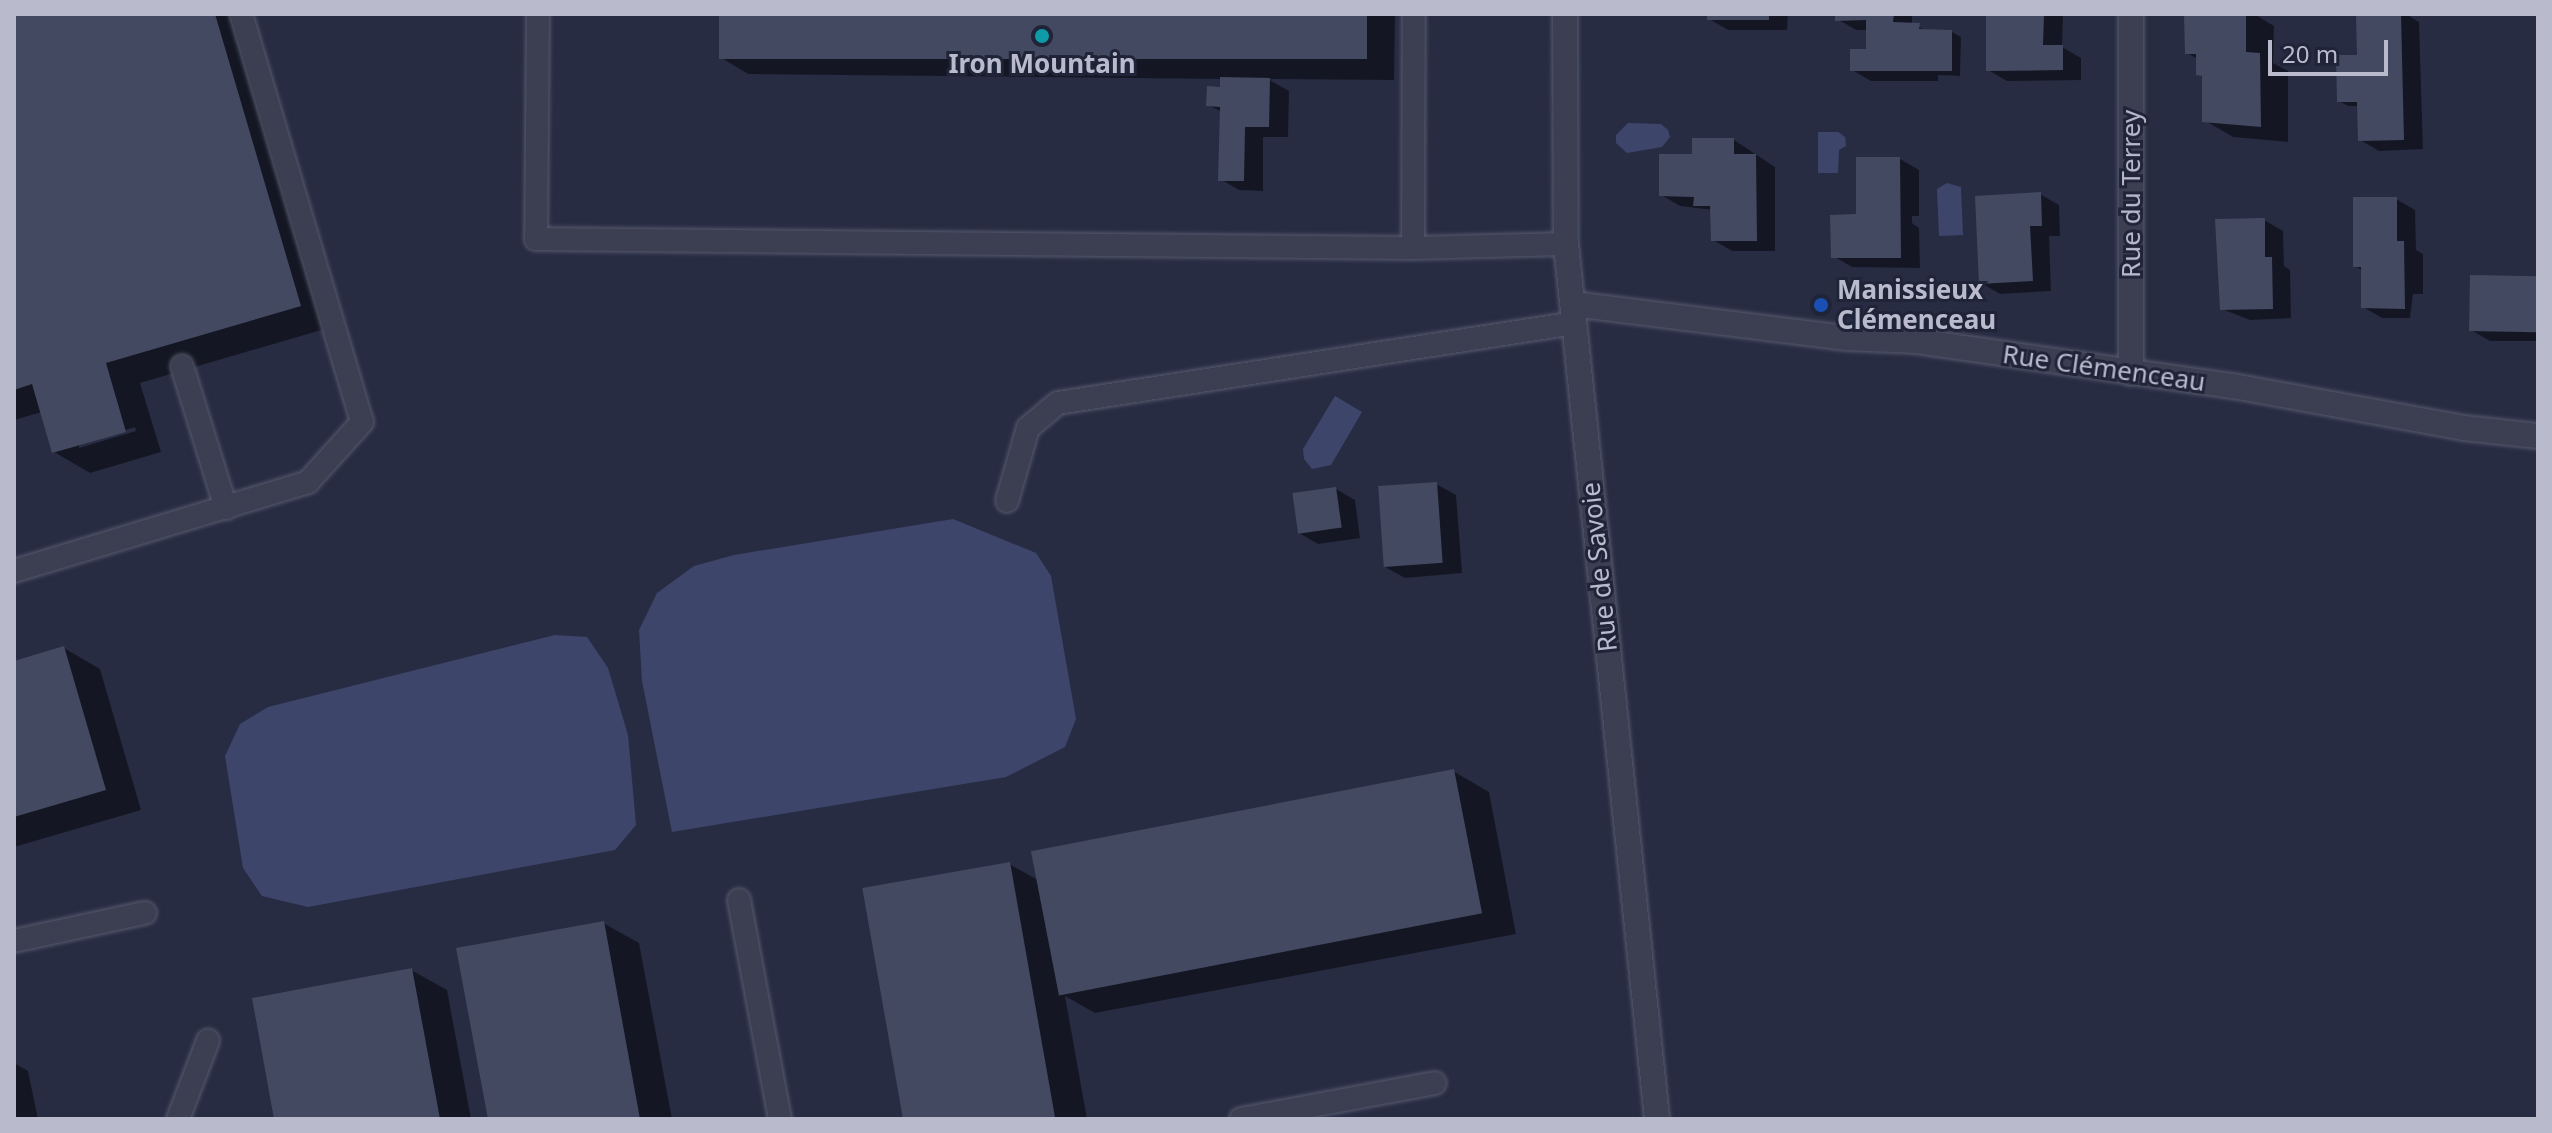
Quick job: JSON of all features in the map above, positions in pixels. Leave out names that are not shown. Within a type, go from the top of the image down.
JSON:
[{"type":"street","name":"Rue de Savoie","points":[[1565,14],[1566,244],[1640,988],[1657,1119]]},
{"type":"street","name":"Rue du Terrey","points":[[2131,14],[2131,373]]},
{"type":"street","name":"Rue Clémenceau","points":[[1574,314],[1847,338],[1916,341],[2233,386],[2464,428],[2538,436]]},
{"type":"lane","points":[[14,571],[308,482],[362,422],[241,14]]},
{"type":"lane","points":[[538,14],[536,239],[1413,248],[1566,244]]},
{"type":"lane","points":[[1413,248],[1414,14]]},
{"type":"lane","points":[[1007,501],[1028,428],[1058,403],[1574,314]]},
{"type":"lane","points":[[182,366],[226,508]]},
{"type":"lane","points":[[739,900],[780,1119]]},
{"type":"lane","points":[[14,941],[145,913]]},
{"type":"lane","points":[[178,1119],[208,1041]]},
{"type":"lane","points":[[1241,1119],[1435,1083]]},
{"type":"water","points":[[1628,123],[1661,124],[1670,137],[1662,147],[1627,153],[1616,143],[1616,135]]},
{"type":"water","points":[[1818,132],[1838,132],[1845,137],[1846,146],[1839,150],[1838,173],[1818,173]]},
{"type":"water","points":[[1947,183],[1961,187],[1963,235],[1939,236],[1937,189]]},
{"type":"water","points":[[1335,396],[1362,412],[1331,465],[1312,469],[1304,459],[1303,449]]},
{"type":"water","points":[[953,519],[1036,553],[1051,576],[1076,719],[1065,747],[1006,777],[672,832],[642,681],[639,630],[657,593],[694,566],[734,555]]},
{"type":"water","points":[[555,635],[587,637],[608,668],[628,735],[636,825],[615,850],[308,907],[262,896],[243,868],[225,756],[240,724],[268,707]]},
{"type":"building","points":[[14,14],[215,14],[301,306],[106,363],[126,432],[52,453],[32,384],[14,390]]},
{"type":"building","name":"Iron Mountain","points":[[719,14],[1367,14],[1367,59],[719,59]]},
{"type":"building","points":[[1707,14],[1769,14],[1769,20],[1707,20]]},
{"type":"building","points":[[1835,14],[1894,14],[1893,22],[1920,23],[1919,29],[1952,30],[1952,71],[1850,71],[1850,49],[1866,49],[1866,20],[1835,21]]},
{"type":"building","points":[[1986,14],[2044,14],[2043,45],[2063,45],[2063,70],[1986,71]]},
{"type":"building","points":[[2184,14],[2246,14],[2246,52],[2260,53],[2261,127],[2202,122],[2202,76],[2196,75],[2196,54],[2185,54]]},
{"type":"building","points":[[2356,14],[2401,14],[2404,140],[2358,141],[2357,102],[2337,102],[2336,55],[2357,55]]},
{"type":"building","points":[[1220,77],[1270,78],[1269,127],[1245,127],[1244,181],[1218,181],[1220,107],[1206,106],[1207,86],[1220,87]]},
{"type":"building","points":[[1692,138],[1734,138],[1734,154],[1756,154],[1757,241],[1711,241],[1710,206],[1693,206],[1694,197],[1659,196],[1659,154],[1692,154]]},
{"type":"building","points":[[1856,157],[1900,157],[1901,258],[1831,258],[1830,215],[1856,214]]},
{"type":"building","points":[[2041,192],[2042,226],[2030,226],[2033,281],[1979,284],[1975,196]]},
{"type":"building","points":[[2353,197],[2397,197],[2397,241],[2404,241],[2405,309],[2361,308],[2361,267],[2353,267]]},
{"type":"building","points":[[2265,218],[2265,257],[2272,257],[2273,309],[2220,310],[2215,219]]},
{"type":"building","points":[[2470,275],[2538,276],[2537,332],[2469,331]]},
{"type":"building","points":[[1437,482],[1443,563],[1384,567],[1378,486]]},
{"type":"building","points":[[1336,487],[1342,528],[1298,534],[1292,493]]},
{"type":"building","points":[[64,646],[106,790],[14,817],[14,661]]},
{"type":"building","points":[[1454,769],[1482,913],[1059,996],[1031,851]]},
{"type":"building","points":[[1010,862],[1055,1119],[903,1119],[862,888]]},
{"type":"building","points":[[604,921],[640,1119],[488,1119],[456,948]]},
{"type":"building","points":[[412,968],[440,1119],[274,1119],[252,998]]},
{"type":"place","name":"Iron Mountain","points":[[1042,36]]},
{"type":"place","name":"Manissieux Clémenceau","points":[[1821,305]]}]
